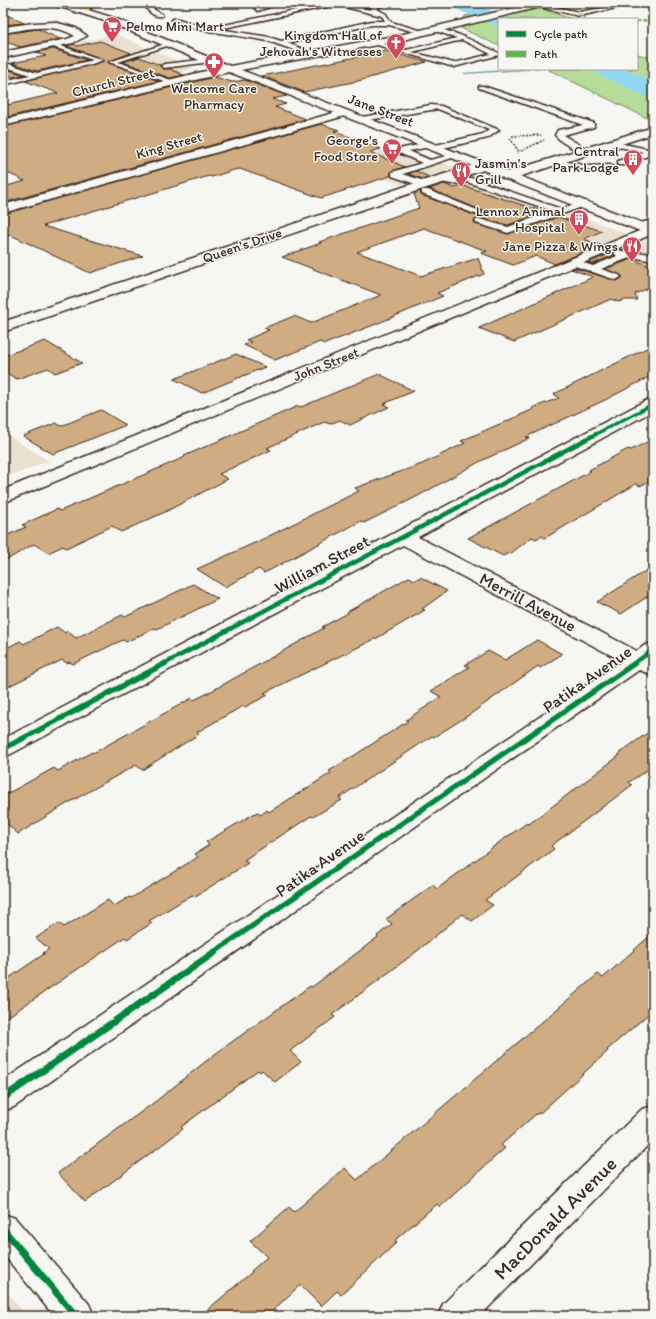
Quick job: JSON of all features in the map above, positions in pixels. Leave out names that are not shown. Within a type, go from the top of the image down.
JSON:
[{"type":"street","name":"Jane Street","points":[[57,3],[98,16],[209,61],[362,119],[454,156],[648,228]]},
{"type":"street","name":"Jane Street","points":[[75,3],[88,5],[98,16]]},
{"type":"street","name":"Church Street","points":[[3,123],[230,69],[373,43],[542,4]]},
{"type":"street","points":[[3,30],[36,25],[54,25],[73,29],[82,36],[70,41],[3,55]]},
{"type":"street","name":"King Street","points":[[3,209],[344,113]]},
{"type":"street","points":[[508,176],[652,132]]},
{"type":"street","name":"Queen's Drive","points":[[3,327],[445,181],[483,166]]},
{"type":"street","name":"John Street","points":[[3,497],[606,248],[648,228]]},
{"type":"street","name":"William Street","points":[[3,749],[653,404]]},
{"type":"street","name":"Merrill Avenue","points":[[403,537],[648,660]]},
{"type":"street","name":"Patika Avenue","points":[[3,1098],[648,660]]},
{"type":"street","name":"MacDonald Avenue","points":[[456,1316],[653,1119]]},
{"type":"street","points":[[3,1229],[76,1316]]},
{"type":"lane","points":[[154,3],[150,9],[154,13],[160,15]]},
{"type":"lane","points":[[249,21],[260,7],[278,3]]},
{"type":"lane","points":[[299,3],[316,8]]},
{"type":"lane","points":[[212,29],[336,3],[384,15]]},
{"type":"lane","points":[[376,3],[380,4],[373,9],[384,15],[389,23]]},
{"type":"lane","points":[[542,4],[579,14],[618,7]]},
{"type":"lane","points":[[175,20],[196,27],[268,39],[311,54]]},
{"type":"lane","points":[[280,43],[372,23],[389,23],[423,32]]},
{"type":"lane","points":[[350,32],[389,23]]},
{"type":"lane","points":[[373,43],[454,65],[497,54],[463,38],[434,29]]},
{"type":"lane","points":[[406,52],[463,38]]},
{"type":"lane","points":[[170,44],[112,62],[121,65],[143,68],[172,82]]},
{"type":"lane","points":[[3,83],[100,60],[52,45]]},
{"type":"lane","points":[[142,53],[153,58]]},
{"type":"lane","points":[[165,65],[209,61]]},
{"type":"lane","points":[[3,64],[36,76]]},
{"type":"lane","points":[[481,87],[591,125],[561,132],[559,136],[568,143],[582,148],[586,152]]},
{"type":"lane","points":[[362,119],[431,107],[439,107],[495,130],[485,136],[402,151],[429,163]]},
{"type":"lane","points":[[612,143],[651,152]]},
{"type":"lane","points":[[621,163],[651,152]]},
{"type":"lane","points":[[454,156],[395,174],[420,188],[478,212]]},
{"type":"lane","points":[[556,161],[588,168],[610,167]]},
{"type":"lane","points":[[445,181],[468,180],[560,211]]},
{"type":"lane","points":[[520,197],[543,190]]},
{"type":"lane","points":[[479,221],[508,230],[582,204]]},
{"type":"lane","points":[[606,248],[626,256]]},
{"type":"lane","points":[[593,269],[630,254],[642,254],[653,258]]},
{"type":"lane","points":[[572,262],[616,277]]},
{"type":"path","points":[[509,136],[546,135],[543,142],[535,144],[519,152]]},
{"type":"shaded area","points":[[116,34],[195,68],[153,80],[108,65],[114,63],[64,46]]},
{"type":"shaded area","points":[[401,145],[480,178],[653,244],[653,294],[578,269],[589,265],[471,225],[469,220],[480,215],[416,193],[403,185],[338,164]]},
{"type":"shaded area","points":[[3,432],[49,461],[3,479]]},
{"type":"shaded area","points":[[3,1287],[26,1316],[3,1316]]},
{"type":"green space","points":[[533,6],[569,18],[498,18],[498,46],[461,28],[465,16]]},
{"type":"green space","points":[[638,54],[653,58],[653,121],[549,70],[638,70]]},
{"type":"building","points":[[3,13],[24,23],[3,25]]},
{"type":"building","points":[[38,29],[60,39],[20,47],[3,41],[3,34]]},
{"type":"building","points":[[100,41],[131,53],[109,61],[109,63],[159,81],[3,118],[3,106],[58,93],[25,81],[104,61],[103,59],[66,46],[74,44],[77,46]]},
{"type":"building","points":[[53,49],[87,60],[37,71],[12,63],[46,56],[36,52]]},
{"type":"building","points":[[386,51],[427,62],[358,81],[304,92],[262,76]]},
{"type":"building","points":[[139,57],[160,65],[163,69],[170,69],[184,75],[170,78],[123,62]]},
{"type":"building","points":[[3,68],[24,75],[13,77],[3,73]]},
{"type":"building","points":[[215,77],[232,82],[245,80],[287,96],[272,99],[286,104],[275,107],[306,119],[3,203],[3,187],[25,181],[3,171],[3,137],[9,135],[3,132],[3,127]]},
{"type":"building","points":[[321,124],[339,130],[334,131],[381,149],[370,152],[405,167],[392,171],[390,176],[321,198],[240,169],[212,177],[209,176],[43,226],[143,256],[90,273],[11,235],[3,237],[3,214]]},
{"type":"building","points":[[416,171],[429,177],[423,179],[408,174]]},
{"type":"building","points":[[444,184],[454,188],[461,185],[544,212],[508,225],[479,218],[474,221],[476,224],[508,234],[558,217],[602,231],[584,239],[600,245],[555,264],[536,256],[513,265],[481,253],[487,251],[424,228],[357,252],[421,276],[478,258],[484,274],[437,293],[443,296],[376,324],[325,344],[320,342],[275,360],[244,345],[251,342],[246,340],[269,330],[264,328],[294,316],[311,323],[381,295],[282,257],[321,243],[319,242],[419,208],[414,194],[420,191],[421,195],[474,215],[482,215],[483,211],[429,189]]},
{"type":"building","points":[[613,252],[614,255],[593,264],[588,263]]},
{"type":"building","points":[[632,259],[653,267],[653,286],[635,294],[637,300],[623,300],[619,302],[611,299],[514,342],[479,328],[593,277],[571,269],[575,268],[617,281],[622,278],[622,276],[605,269]]},
{"type":"building","points":[[45,341],[82,363],[55,373],[48,368],[17,379],[3,371],[3,356]]},
{"type":"building","points":[[653,345],[653,375],[607,399],[526,437],[530,438],[479,462],[418,496],[364,523],[361,521],[264,573],[259,569],[225,587],[197,569],[261,540],[359,491],[355,488],[422,464],[465,443],[461,441],[534,409],[532,408],[559,398],[554,394]]},
{"type":"building","points":[[236,354],[265,367],[202,393],[174,379]]},
{"type":"building","points":[[379,374],[414,391],[383,404],[389,407],[350,425],[340,420],[330,424],[324,422],[267,448],[271,450],[219,474],[228,479],[165,512],[121,532],[112,526],[66,548],[63,546],[48,553],[34,544],[3,562],[3,537],[26,527],[22,525],[57,509],[60,511],[298,406],[301,407]]},
{"type":"building","points":[[101,410],[126,425],[53,454],[23,436],[56,423],[61,426]]},
{"type":"building","points":[[653,439],[653,479],[640,486],[636,484],[545,538],[541,536],[536,539],[532,537],[510,554],[509,553],[503,556],[468,538],[591,471],[589,470],[628,449],[631,450]]},
{"type":"building","points":[[653,566],[653,593],[621,614],[597,602]]},
{"type":"building","points":[[409,577],[415,580],[420,577],[447,591],[422,609],[425,610],[377,638],[264,693],[268,695],[245,707],[243,706],[197,732],[199,734],[142,770],[136,765],[63,806],[18,834],[3,820],[3,796],[54,768],[58,771],[92,752],[93,753],[192,698],[194,700],[208,693],[324,628],[322,627]]},
{"type":"building","points":[[193,584],[218,599],[157,629],[155,628],[126,642],[123,640],[73,664],[62,660],[3,689],[3,650],[20,641],[24,644],[57,627],[65,633],[67,631],[76,638],[122,615],[125,617]]},
{"type":"building","points":[[537,640],[562,654],[540,668],[538,666],[469,715],[434,737],[432,736],[339,798],[342,800],[313,817],[311,816],[244,860],[248,863],[194,897],[192,895],[149,921],[152,923],[127,939],[125,937],[3,1020],[3,982],[49,949],[36,938],[59,923],[64,927],[108,900],[114,906],[129,897],[131,898],[198,857],[195,854],[209,845],[206,842],[257,812],[261,815],[267,810],[269,812],[331,773],[329,771],[408,721],[406,720],[441,697],[431,691],[469,667],[465,665],[488,651],[505,660]]},
{"type":"building","points":[[653,729],[653,766],[629,782],[632,785],[551,846],[554,849],[485,900],[493,905],[472,921],[462,914],[416,952],[332,1015],[335,1017],[290,1051],[301,1062],[275,1082],[262,1070],[260,1072],[258,1070],[181,1127],[183,1129],[85,1202],[58,1173],[156,1101],[215,1054],[310,986],[312,987],[378,937],[377,936],[392,924],[386,919],[433,885],[437,889],[501,841],[527,823],[529,824],[620,755],[618,754]]},
{"type":"building","points":[[653,933],[653,1010],[607,1050],[608,1051],[540,1113],[536,1114],[501,1145],[505,1148],[440,1207],[437,1204],[395,1240],[397,1242],[341,1295],[337,1291],[321,1306],[300,1285],[267,1316],[200,1316],[252,1272],[251,1271],[267,1257],[250,1241],[289,1207],[294,1212],[345,1168],[357,1180],[598,974],[603,978]]},
{"type":"waterway","points":[[458,3],[498,21]]},
{"type":"waterway","points":[[465,73],[521,70]]},
{"type":"waterway","points":[[607,70],[653,91]]},
{"type":"marked path","points":[[579,14],[584,18]]},
{"type":"marked path","points":[[638,21],[653,21]]},
{"type":"cycle path","points":[[3,749],[653,404]]},
{"type":"cycle path","points":[[3,1098],[653,650]]},
{"type":"cycle path","points":[[3,1229],[76,1316]]},
{"type":"place","name":"Pelmo Mini Mart","points":[[112,43]]},
{"type":"place","name":"Kingdom Hall of Jehovah's Witnesses","points":[[396,60]]},
{"type":"place","name":"Welcome Care Pharmacy","points":[[214,79]]},
{"type":"place","name":"George's Food Store","points":[[392,165]]},
{"type":"place","name":"Central Park Lodge","points":[[633,176]]},
{"type":"place","name":"Jasmin's Grill","points":[[461,188]]},
{"type":"place","name":"Lennox Animal Hospital","points":[[579,236]]},
{"type":"place","name":"Jane Pizza & Wings","points":[[632,263]]}]
